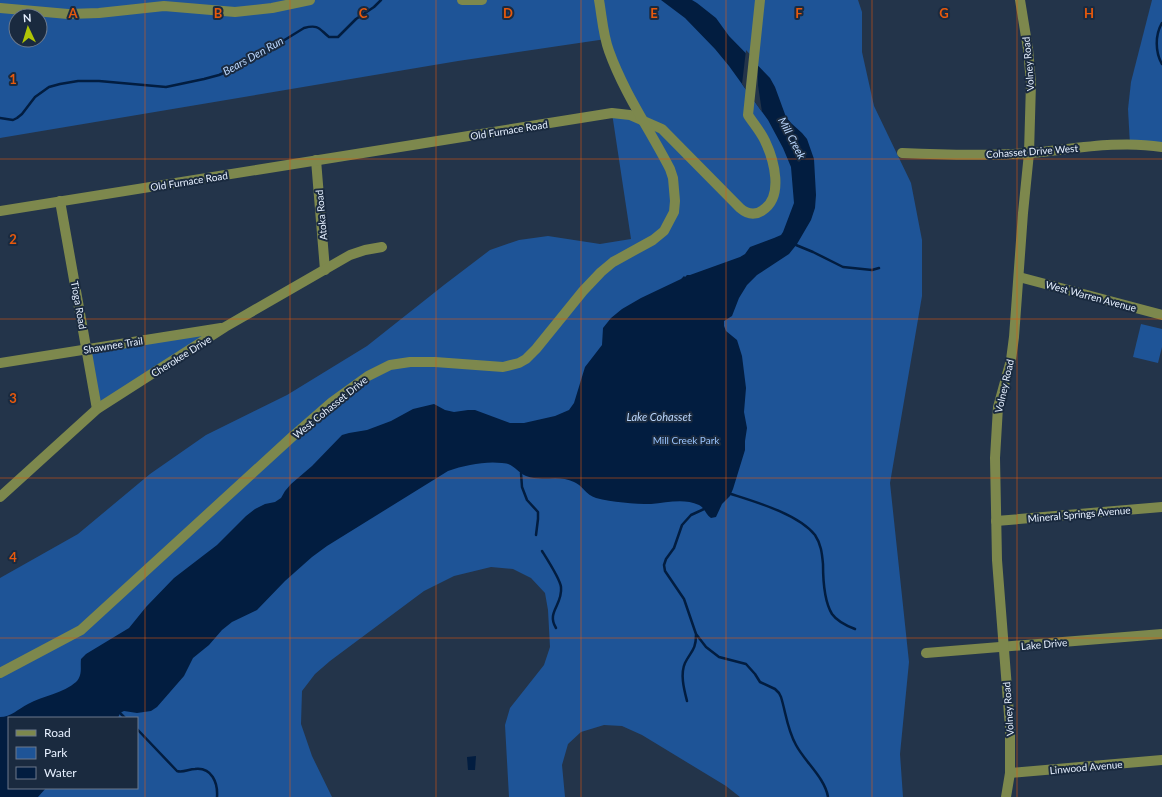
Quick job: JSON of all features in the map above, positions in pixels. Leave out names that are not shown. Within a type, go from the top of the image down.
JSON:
[{"type":"street","points":[[0,8],[68,14],[99,13],[164,6],[235,12],[272,8],[310,0]]},
{"type":"street","points":[[462,0],[482,0]]},
{"type":"street","name":"West Cohasset Drive","points":[[0,673],[81,630],[293,436],[332,402],[368,376],[390,365],[410,362],[428,361],[503,367],[519,363],[526,359],[536,349],[583,291],[601,272],[613,262],[652,240],[664,231],[674,212],[675,201],[673,178],[670,169],[643,120],[608,50],[599,0]]},
{"type":"street","name":"Old Furnace Road","points":[[0,211],[612,113],[630,115],[657,126],[671,138],[740,208],[747,213],[756,214],[762,211],[770,201],[776,183],[772,160],[765,140],[748,115],[755,36],[760,0]]},
{"type":"street","name":"Volney Road","points":[[1006,797],[1010,773],[1010,727],[996,521],[995,458],[998,407],[1011,359],[1029,153],[1031,80],[1028,49],[1020,0]]},
{"type":"street","name":"Cohasset Drive West","points":[[902,153],[961,155],[1029,153],[1106,146],[1148,145],[1162,147]]},
{"type":"street","name":"Atoka Road","points":[[316,160],[325,270]]},
{"type":"street","name":"Tioga Road","points":[[60,201],[97,409]]},
{"type":"street","name":"Cherokee Drive","points":[[0,497],[97,409],[225,327],[325,270],[357,252],[382,247]]},
{"type":"street","name":"West Warren Avenue","points":[[1019,277],[1162,315]]},
{"type":"street","name":"Shawnee Trail","points":[[0,364],[225,327]]},
{"type":"street","name":"Mineral Springs Avenue","points":[[996,521],[1162,507]]},
{"type":"street","name":"Lake Drive","points":[[926,653],[1162,634]]},
{"type":"street","name":"Linwood Avenue","points":[[1010,773],[1162,760]]},
{"type":"green space","name":"Mill Creek Park","points":[[0,0],[858,0],[862,12],[862,52],[874,106],[911,183],[922,240],[922,296],[890,483],[909,662],[900,754],[903,797],[740,797],[726,786],[642,735],[622,726],[604,725],[581,732],[568,744],[562,765],[565,797],[509,797],[505,725],[510,708],[544,665],[550,647],[548,610],[545,593],[531,578],[513,569],[491,567],[454,576],[424,591],[330,661],[315,674],[302,691],[301,724],[312,756],[332,797],[0,797],[0,578],[78,534],[150,474],[206,435],[287,395],[367,346],[490,250],[519,240],[548,236],[600,244],[631,239],[612,113],[642,120],[606,39],[458,61],[0,138]]},
{"type":"green space","points":[[1152,0],[1162,0],[1162,147],[1130,145],[1128,109],[1131,82]]},
{"type":"green space","points":[[1141,324],[1162,329],[1162,347],[1158,363],[1133,357]]},
{"type":"green space","points":[[225,327],[97,409],[87,350]]},
{"type":"water","name":"Lake Cohasset","points":[[661,0],[692,0],[716,18],[729,36],[770,78],[775,87],[786,117],[807,139],[814,159],[816,195],[815,208],[811,220],[797,244],[789,254],[757,275],[747,285],[739,298],[732,316],[724,321],[726,331],[737,340],[742,356],[746,388],[744,412],[747,428],[745,450],[733,489],[730,496],[722,504],[716,517],[711,518],[701,506],[687,502],[637,504],[596,498],[589,495],[577,483],[556,478],[532,478],[526,476],[506,463],[482,463],[468,465],[448,471],[327,546],[312,557],[285,581],[257,610],[232,622],[222,630],[209,645],[193,658],[184,676],[157,707],[151,711],[137,713],[124,711],[120,713],[118,717],[8,717],[8,789],[45,789],[38,797],[0,797],[0,717],[4,717],[34,701],[59,692],[76,682],[80,674],[81,659],[86,654],[129,628],[146,607],[174,578],[217,545],[246,516],[255,509],[265,504],[275,502],[281,498],[291,484],[312,466],[342,435],[367,430],[391,421],[413,409],[434,404],[445,410],[454,412],[475,410],[510,423],[524,423],[555,416],[569,410],[574,403],[585,367],[602,345],[603,328],[611,318],[622,309],[641,298],[681,279],[684,276],[685,277],[740,257],[745,254],[750,247],[781,235],[794,203],[791,167],[783,148],[768,120],[729,66],[685,18]]},
{"type":"water","points":[[476,756],[475,770],[468,770],[467,757]]},
{"type":"pier","points":[[746,50],[758,63],[758,85],[762,112],[742,84]]},
{"type":"waterway","name":"Bears Den Run","points":[[0,118],[13,120],[17,118],[35,97],[49,87],[60,84],[78,81],[99,81],[166,87],[219,75],[233,69],[304,28],[316,27],[329,37],[338,37],[356,19],[374,7],[381,0]]},
{"type":"waterway","points":[[1162,23],[1157,38],[1157,49],[1162,64]]},
{"type":"waterway","points":[[796,245],[843,267],[872,270],[879,268]]},
{"type":"waterway","points":[[521,473],[522,487],[527,500],[538,512],[536,535]]},
{"type":"waterway","points":[[731,494],[788,515],[808,528],[815,535],[822,552],[824,590],[829,609],[837,619],[855,629]]},
{"type":"waterway","points":[[704,509],[691,515],[682,525],[674,548],[666,559],[664,565],[665,571],[684,599],[696,634],[706,647],[719,657],[746,664],[760,682],[775,689],[779,693],[793,739],[823,783],[828,797]]},
{"type":"waterway","points":[[542,551],[556,574],[561,587],[560,599],[553,617],[553,622],[556,628]]},
{"type":"waterway","points":[[687,701],[683,682],[683,672],[685,663],[694,647],[696,635]]},
{"type":"waterway","points":[[120,713],[124,717]]},
{"type":"waterway","points":[[138,730],[177,771],[182,772],[193,769],[201,769],[210,773],[215,781],[217,797]]},
{"type":"water label","name":"Mill Creek","points":[[792,138]]}]
